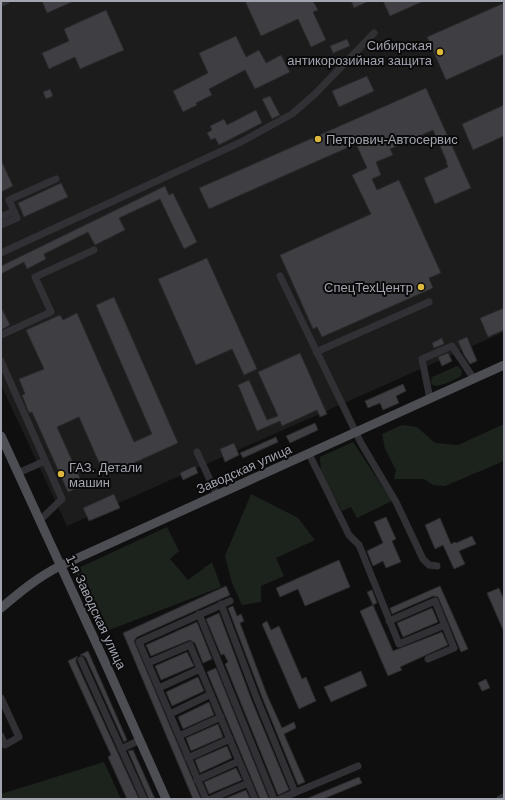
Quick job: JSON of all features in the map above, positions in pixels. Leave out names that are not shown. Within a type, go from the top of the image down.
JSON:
[{"type":"main road","name":"Заводская улица","points":[[1,608],[45,573],[504,365]]},
{"type":"main road","name":"1-я Заводская улица","points":[[1,436],[166,799]]},
{"type":"street","points":[[1,3],[6,1]]},
{"type":"street","points":[[1,253],[241,142],[292,114],[316,94],[374,33]]},
{"type":"street","points":[[1,225],[17,218],[9,200],[56,179]]},
{"type":"street","points":[[1,217],[14,211]]},
{"type":"street","points":[[1,335],[51,312],[35,277],[94,250]]},
{"type":"street","points":[[280,276],[370,460],[396,502],[423,559],[428,565],[437,566]]},
{"type":"street","points":[[316,352],[429,302]]},
{"type":"street","points":[[430,399],[422,359],[452,346],[474,379]]},
{"type":"street","points":[[1,361],[62,499],[40,521]]},
{"type":"street","points":[[197,452],[217,495]]},
{"type":"street","points":[[309,454],[349,535],[359,545],[399,644],[445,625]]},
{"type":"street","points":[[18,473],[45,461]]},
{"type":"street","points":[[206,799],[139,642],[230,601]]},
{"type":"street","points":[[389,620],[434,601],[454,648],[428,659]]},
{"type":"street","points":[[221,604],[257,699],[295,792]]},
{"type":"street","points":[[199,614],[274,799]]},
{"type":"street","points":[[148,663],[190,645],[255,799]]},
{"type":"street","points":[[81,660],[144,799]]},
{"type":"street","points":[[159,688],[200,669]]},
{"type":"street","points":[[170,714],[211,694]]},
{"type":"street","points":[[1,698],[20,737],[5,745],[1,736]]},
{"type":"street","points":[[179,736],[221,718]]},
{"type":"street","points":[[188,758],[230,739]]},
{"type":"street","points":[[121,749],[140,740]]},
{"type":"street","points":[[197,780],[239,761]]},
{"type":"street","points":[[280,799],[358,766]]},
{"type":"street","points":[[211,799],[248,783]]},
{"type":"street","points":[[500,799],[504,797]]},
{"type":"shaded area","points":[[1,1],[504,1],[504,332],[67,526],[1,385]]},
{"type":"shaded area","points":[[457,366],[462,371],[461,376],[442,385],[437,386],[431,383],[432,377]]},
{"type":"shaded area","points":[[504,424],[504,461],[445,486],[433,485],[424,479],[394,479],[396,470],[385,449],[382,434],[402,425],[417,427],[435,443],[458,445]]},
{"type":"shaded area","points":[[353,442],[392,501],[357,518],[351,507],[342,511],[321,473],[320,457]]},
{"type":"shaded area","points":[[251,494],[298,518],[315,540],[276,558],[284,576],[261,586],[261,602],[242,605],[232,583],[225,556]]},
{"type":"shaded area","points":[[167,527],[179,551],[170,559],[188,580],[212,562],[221,587],[104,632],[72,571]]},
{"type":"shaded area","points":[[104,762],[121,799],[1,799],[1,794]]},
{"type":"building","points":[[42,1],[74,1],[47,13]]},
{"type":"building","points":[[245,1],[313,1],[318,10],[313,12],[326,40],[311,47],[298,19],[261,36]]},
{"type":"building","points":[[351,1],[369,1],[354,8]]},
{"type":"building","points":[[383,1],[424,1],[390,16]]},
{"type":"building","points":[[504,3],[504,54],[446,80],[427,37]]},
{"type":"building","points":[[106,10],[124,50],[80,69],[75,57],[49,69],[42,53],[69,41],[64,29]]},
{"type":"building","points":[[236,36],[246,57],[259,50],[266,63],[281,55],[290,72],[255,89],[245,70],[209,89],[212,95],[183,112],[173,91],[208,73],[199,53]]},
{"type":"building","points":[[347,39],[350,46],[333,53],[330,46]]},
{"type":"building","points":[[367,76],[374,91],[339,107],[332,91]]},
{"type":"building","points":[[426,88],[471,188],[435,204],[424,178],[448,167],[433,130],[390,149],[393,155],[376,162],[381,175],[372,179],[377,190],[399,180],[441,273],[429,278],[433,288],[322,337],[317,327],[313,329],[280,255],[371,214],[352,175],[367,168],[356,144],[209,209],[199,188]]},
{"type":"building","points":[[50,89],[53,96],[46,99],[43,92]]},
{"type":"building","points":[[270,96],[280,115],[272,119],[262,99]]},
{"type":"building","points":[[504,105],[504,136],[473,150],[462,124]]},
{"type":"building","points":[[256,110],[262,123],[219,145],[215,138],[211,140],[207,133],[212,130],[210,126],[224,119],[227,125]]},
{"type":"building","points":[[1,160],[13,186],[1,192]]},
{"type":"building","points":[[61,183],[68,197],[24,217],[18,203]]},
{"type":"building","points":[[165,186],[169,195],[173,193],[197,242],[184,249],[160,199],[119,218],[125,230],[95,245],[88,232],[44,254],[46,259],[27,269],[24,262],[1,274],[1,266]]},
{"type":"building","points":[[207,258],[257,369],[244,375],[232,349],[196,365],[158,279]]},
{"type":"building","points":[[114,297],[178,443],[105,476],[79,417],[57,427],[83,485],[68,492],[32,412],[29,413],[22,395],[25,394],[19,379],[44,369],[26,330],[60,315],[63,320],[77,313],[134,442],[152,434],[96,305]]},
{"type":"building","points":[[1,307],[10,325],[1,330]]},
{"type":"building","points":[[504,308],[504,330],[488,337],[480,318]]},
{"type":"building","points":[[467,337],[477,361],[470,364],[458,341]]},
{"type":"building","points":[[442,338],[444,344],[434,348],[432,343]]},
{"type":"building","points":[[300,353],[327,414],[320,417],[317,410],[282,426],[280,421],[257,431],[238,385],[249,380],[267,420],[278,416],[258,372]]},
{"type":"building","points":[[448,353],[452,361],[442,366],[438,357]]},
{"type":"building","points":[[403,384],[406,391],[396,396],[399,403],[383,410],[380,403],[368,408],[365,401]]},
{"type":"building","points":[[315,423],[318,430],[290,443],[286,436]]},
{"type":"building","points":[[276,437],[278,442],[243,458],[240,453]]},
{"type":"building","points":[[234,443],[239,455],[225,462],[220,449]]},
{"type":"building","points":[[195,466],[198,473],[183,480],[180,473]]},
{"type":"building","points":[[114,494],[120,508],[89,521],[83,508]]},
{"type":"building","points":[[386,517],[396,539],[392,541],[401,562],[386,568],[383,561],[373,566],[367,551],[383,543],[374,522]]},
{"type":"building","points":[[440,518],[451,544],[472,536],[476,544],[459,551],[465,564],[454,569],[443,545],[435,549],[425,525]]},
{"type":"building","points":[[339,560],[350,587],[305,606],[298,589],[280,597],[276,588]]},
{"type":"building","points":[[226,586],[230,595],[137,637],[134,641],[201,799],[193,799],[123,633]]},
{"type":"building","points":[[440,586],[468,649],[461,652],[438,597],[433,596],[392,614],[390,608]]},
{"type":"building","points":[[499,588],[504,600],[504,632],[487,593]]},
{"type":"building","points":[[372,590],[377,603],[373,605],[367,592]]},
{"type":"building","points":[[373,605],[393,651],[442,632],[448,645],[400,667],[402,670],[388,676],[360,611]]},
{"type":"building","points":[[233,606],[237,616],[241,614],[244,621],[240,623],[267,695],[282,728],[294,722],[296,728],[284,734],[305,782],[298,785],[228,608]]},
{"type":"building","points":[[432,608],[438,622],[403,637],[397,623]]},
{"type":"building","points":[[219,613],[252,701],[289,790],[278,795],[225,664],[228,662],[224,654],[221,655],[206,619]]},
{"type":"building","points":[[267,621],[271,630],[279,626],[302,679],[306,677],[316,701],[299,709],[262,624]]},
{"type":"building","points":[[197,622],[212,659],[203,663],[195,643],[190,640],[151,656],[146,645]]},
{"type":"building","points":[[88,651],[127,740],[124,742],[86,658],[80,655]]},
{"type":"building","points":[[187,652],[194,666],[161,680],[155,666]]},
{"type":"building","points":[[78,656],[76,662],[139,799],[127,799],[108,757],[111,755],[68,661]]},
{"type":"building","points":[[216,668],[269,799],[260,799],[207,672]]},
{"type":"building","points":[[361,671],[367,686],[331,702],[324,687]]},
{"type":"building","points":[[198,677],[204,691],[172,706],[166,692]]},
{"type":"building","points":[[486,679],[490,688],[482,691],[478,683]]},
{"type":"building","points":[[209,702],[214,715],[183,729],[178,717]]},
{"type":"building","points":[[218,724],[223,737],[191,751],[186,738]]},
{"type":"building","points":[[227,746],[232,758],[200,773],[195,760]]},
{"type":"building","points":[[133,750],[155,799],[149,799],[128,751]]},
{"type":"building","points":[[236,768],[242,780],[209,794],[204,782]]},
{"type":"building","points":[[359,777],[362,783],[323,799],[306,799]]},
{"type":"building","points":[[246,790],[250,799],[224,799]]},
{"type":"place","name":"Сибирская антикорозийная защита","points":[[440,52]]},
{"type":"place","name":"Петрович-Автосервис","points":[[318,139]]},
{"type":"place","name":"СпецТехЦентр","points":[[421,287]]},
{"type":"place","name":"ГАЗ. Детали машин","points":[[61,474]]}]
